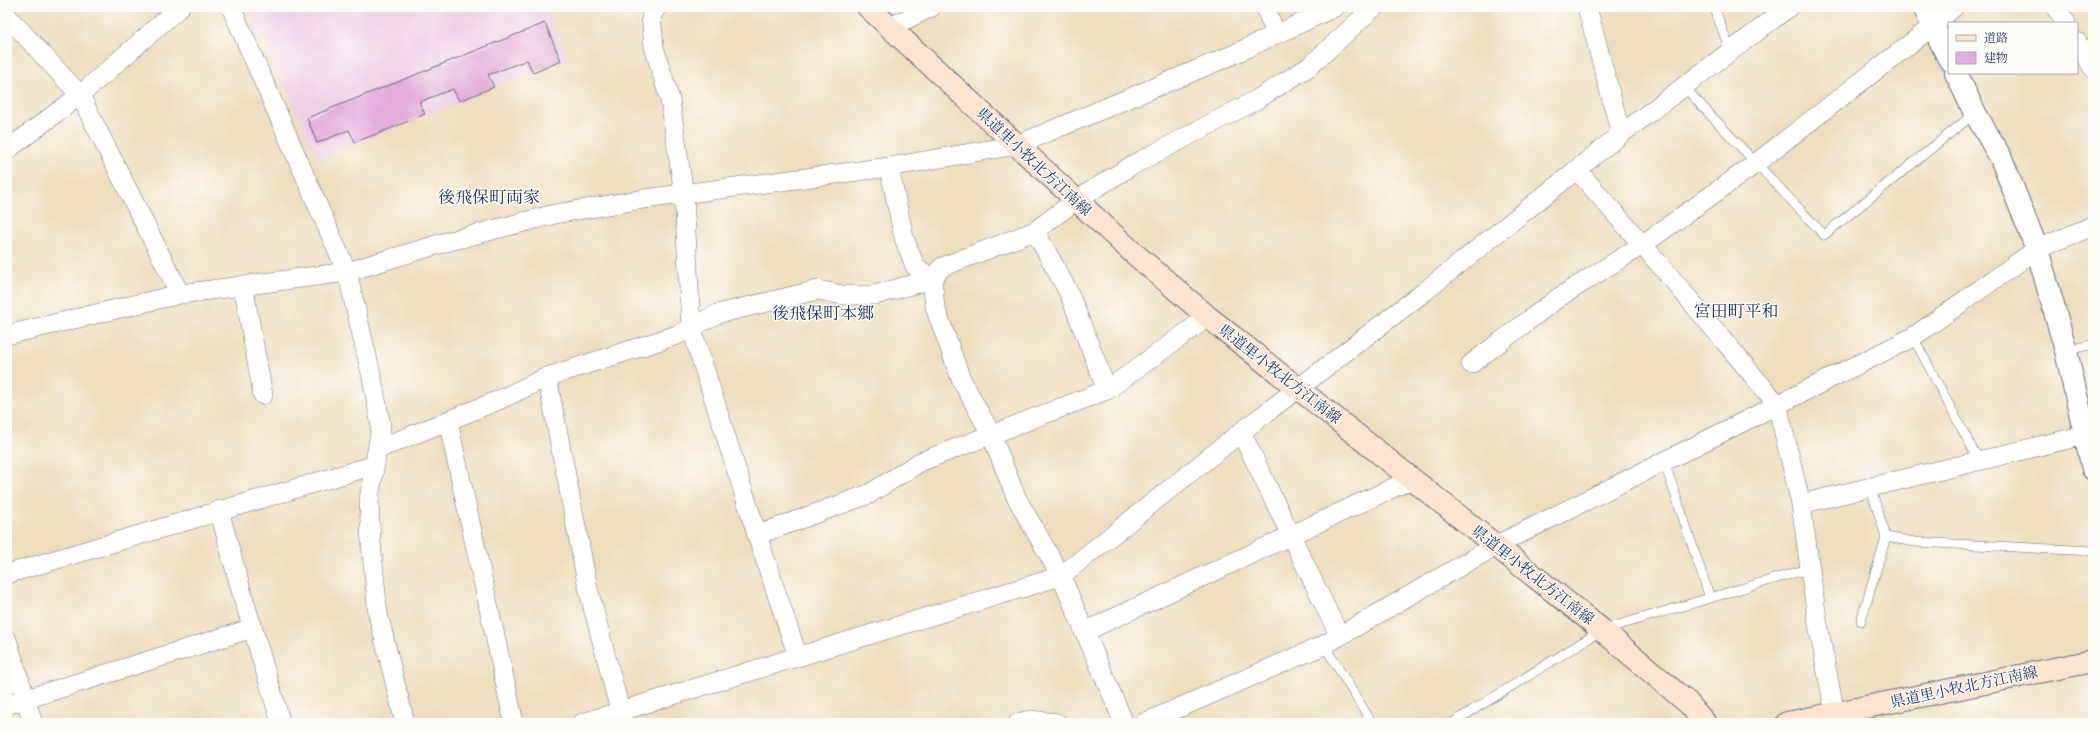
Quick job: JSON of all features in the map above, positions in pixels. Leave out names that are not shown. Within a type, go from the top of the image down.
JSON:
[{"type":"main road","name":"県道里小牧北方江南線","points":[[868,7],[1075,201],[1208,317],[1602,630],[1688,703],[1705,723]]},
{"type":"main road","name":"県道里小牧北方江南線","points":[[1787,723],[2093,660]]},
{"type":"street","points":[[7,150],[80,95],[180,7]]},
{"type":"street","points":[[231,7],[347,272],[372,378],[381,426],[369,500],[378,614],[405,723]]},
{"type":"street","points":[[657,7],[651,15],[654,47],[670,100],[684,195],[691,327],[757,535],[798,657]]},
{"type":"street","points":[[890,27],[932,7]]},
{"type":"street","points":[[1265,7],[1276,34]]},
{"type":"street","points":[[7,335],[180,294],[347,272],[446,242],[555,214],[644,199],[684,195],[889,167],[1017,146],[1336,7]]},
{"type":"street","points":[[7,574],[219,510],[377,457],[448,421],[547,377],[677,335],[717,314],[818,290],[842,295],[875,295],[932,279],[942,267],[1035,231],[1075,201],[1131,166],[1256,100],[1310,66],[1374,7]]},
{"type":"street","points":[[1587,7],[1622,134]]},
{"type":"street","points":[[582,723],[621,716],[798,657],[1061,576],[1241,432],[1424,292],[1622,134],[1731,53],[1789,7]]},
{"type":"street","points":[[1471,364],[1558,298],[1642,245],[1756,164],[1929,16],[1954,7]]},
{"type":"street","points":[[2055,7],[2065,22]]},
{"type":"street","points":[[7,16],[80,95],[180,294]]},
{"type":"street","points":[[1929,16],[1948,57]]},
{"type":"street","points":[[2078,44],[2093,68]]},
{"type":"street","points":[[1956,74],[1975,113],[2001,158],[2037,249],[2066,352],[2093,469]]},
{"type":"street","points":[[889,167],[904,238],[915,266],[932,279],[935,307],[953,358],[990,434],[1016,497],[1061,576],[1124,723]]},
{"type":"street","points":[[1578,170],[1777,404],[1801,504],[1817,619],[1835,714]]},
{"type":"street","points":[[1144,723],[1332,640],[1495,546],[1913,337],[2037,249],[2093,226]]},
{"type":"street","points":[[1035,231],[1069,293],[1107,390]]},
{"type":"street","points":[[243,285],[263,395]]},
{"type":"street","points":[[757,535],[869,494],[920,462],[1107,390],[1208,317]]},
{"type":"street","points":[[547,377],[588,588],[621,716]]},
{"type":"street","points":[[448,421],[514,723]]},
{"type":"street","points":[[1241,432],[1291,536],[1332,640]]},
{"type":"street","points":[[1801,504],[1870,486],[2085,435]]},
{"type":"street","points":[[1084,632],[1412,479]]},
{"type":"street","points":[[219,510],[281,723]]},
{"type":"street","points":[[7,705],[253,628]]},
{"type":"street","points":[[7,640],[33,723]]},
{"type":"street","points":[[1018,723],[1030,720],[1057,723]]},
{"type":"lane","points":[[1714,7],[1731,53]]},
{"type":"lane","points":[[1684,87],[1824,235],[1975,113]]},
{"type":"lane","points":[[1913,337],[1978,461]]},
{"type":"lane","points":[[2066,352],[2093,344]]},
{"type":"lane","points":[[1664,461],[1710,598]]},
{"type":"lane","points":[[1861,621],[1886,537],[1870,486]]},
{"type":"lane","points":[[1886,537],[1915,542],[2093,552]]},
{"type":"lane","points":[[1452,723],[1602,630],[1811,568]]},
{"type":"lane","points":[[1332,640],[1372,723]]},
{"type":"shaded area","points":[[248,7],[545,7],[569,58],[318,159]]},
{"type":"building","points":[[545,23],[561,61],[533,73],[527,60],[488,75],[494,87],[459,101],[453,89],[419,102],[425,114],[382,132],[355,142],[349,130],[317,143],[307,118]]},
{"type":"district","name":"後飛保町両家","points":[[489,197]]},
{"type":"district","name":"宮田町平和","points":[[1736,311]]},
{"type":"district","name":"後飛保町本郷","points":[[823,313]]}]
